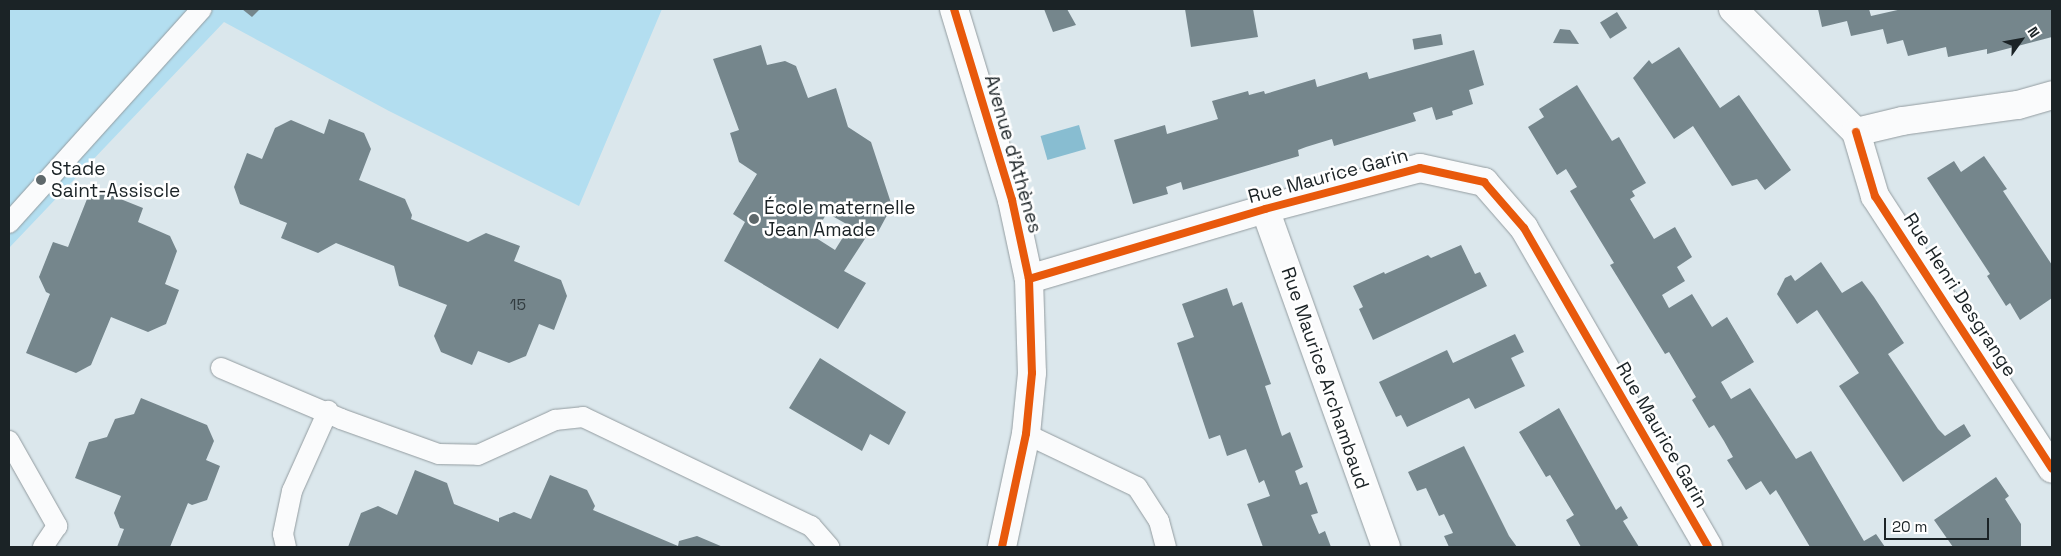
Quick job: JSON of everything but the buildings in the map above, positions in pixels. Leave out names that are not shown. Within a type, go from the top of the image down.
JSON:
[{"type":"street","name":"Avenue d'Athènes","points":[[954,9],[1012,200],[1029,279],[1032,373],[1026,434],[1002,547]]},
{"type":"street","points":[[1733,9],[1856,132],[1902,121],[2018,105],[2052,95]]},
{"type":"street","name":"Rue Henri Desgrange","points":[[1856,132],[1875,196],[2052,469]]},
{"type":"street","name":"Rue Maurice Garin","points":[[1029,279],[1265,209],[1420,168],[1484,182],[1524,228],[1708,547]]},
{"type":"street","name":"Rue Maurice Archambaud","points":[[1265,209],[1386,547]]},
{"type":"lane","points":[[9,223],[202,9]]},
{"type":"lane","points":[[221,368],[439,454],[478,455],[555,420],[583,417],[812,526],[829,547]]},
{"type":"lane","points":[[286,547],[283,534],[292,491],[328,411]]},
{"type":"lane","points":[[1026,434],[1137,488],[1158,521],[1166,547]]},
{"type":"lane","points":[[9,441],[57,526],[43,547]]},
{"type":"shaded area","points":[[9,9],[662,9],[579,206],[389,111],[224,22],[9,248]]},
{"type":"shaded area","points":[[1079,125],[1086,149],[1047,160],[1041,136]]},
{"type":"cycle path","points":[[954,9],[1012,200],[1029,279],[1032,373],[1026,434],[1002,547]]},
{"type":"cycle path","points":[[1856,132],[1875,196],[2052,469]]},
{"type":"cycle path","points":[[1029,279],[1265,209],[1420,168],[1484,182],[1524,228],[1708,547]]},
{"type":"place","name":"Stade Saint-Assiscle","points":[[41,180]]},
{"type":"place","name":"École maternelle Jean Amade","points":[[754,219]]}]
